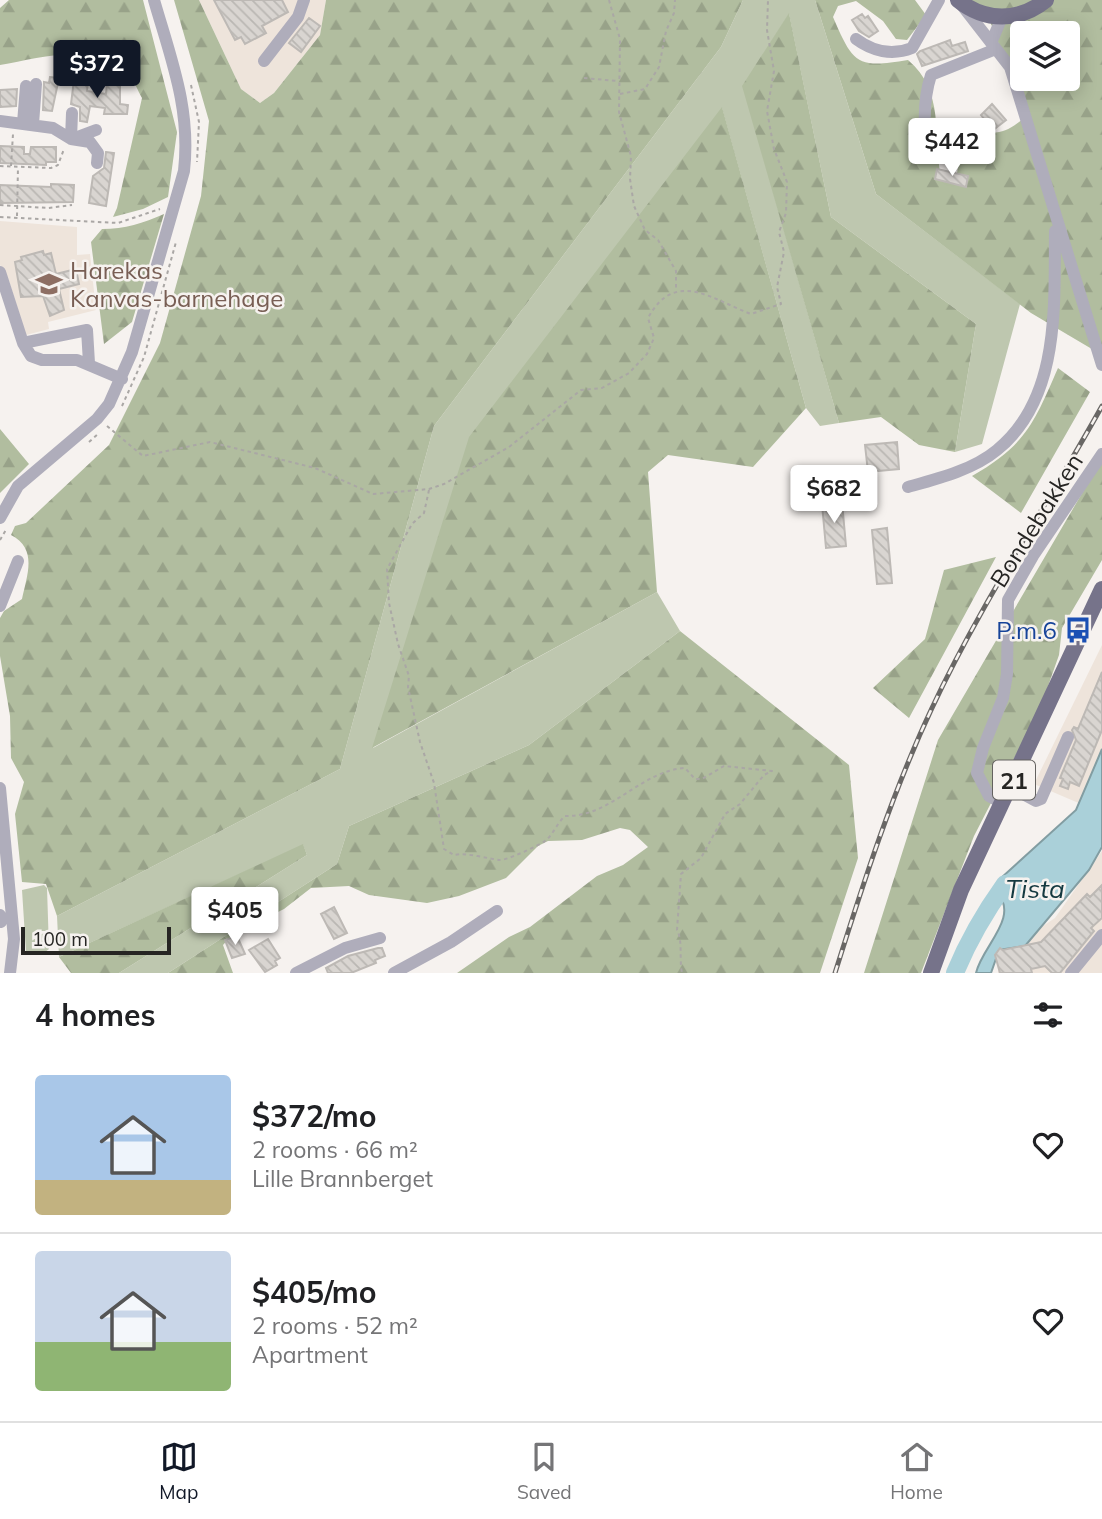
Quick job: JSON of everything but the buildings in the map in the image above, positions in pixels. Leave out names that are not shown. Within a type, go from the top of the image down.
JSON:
[{"type":"main road","points":[[958,1],[973,11],[1002,18],[1027,12],[1045,0]]},
{"type":"main road","name":"21","points":[[931,973],[961,890],[1102,589]]},
{"type":"street","points":[[6,518],[19,486],[38,466],[97,419],[122,379],[174,207],[184,171],[187,124],[154,0]]},
{"type":"street","points":[[264,61],[298,17],[304,0]]},
{"type":"street","points":[[856,39],[866,46],[889,52],[912,48],[939,0]]},
{"type":"street","points":[[958,1],[1010,66],[1055,220],[1102,365]]},
{"type":"street","points":[[935,158],[929,149],[926,124],[931,75],[994,46],[1002,18]]},
{"type":"street","points":[[23,123],[31,85]]},
{"type":"street","points":[[71,139],[72,113]]},
{"type":"street","points":[[0,121],[53,128],[71,139],[90,142],[97,152],[96,163]]},
{"type":"street","points":[[71,139],[96,130]]},
{"type":"street","points":[[908,487],[944,477],[997,451],[1033,409],[1051,346],[1055,220]]},
{"type":"street","points":[[0,272],[4,297],[31,356],[37,359],[65,358],[89,363],[122,379]]},
{"type":"street","points":[[23,343],[87,330],[89,363]]},
{"type":"street","name":"Bondebakken","points":[[1002,803],[989,796],[977,773],[983,748],[1003,698],[1007,674],[1008,600],[1032,556],[1102,454]]},
{"type":"street","points":[[0,606],[18,561]]},
{"type":"street","points":[[1010,787],[1036,801],[1041,799],[1068,737]]},
{"type":"street","points":[[0,788],[5,898],[14,959],[10,973]]},
{"type":"street","points":[[394,973],[451,942],[497,911]]},
{"type":"street","points":[[1071,973],[1102,935]]},
{"type":"street","points":[[296,973],[328,954],[380,938]]},
{"type":"path","points":[[610,0],[620,39],[619,111],[631,156],[629,179],[634,206],[646,230],[658,240],[676,271],[676,290]]},
{"type":"path","points":[[619,94],[645,89],[652,80],[674,13],[675,0]]},
{"type":"path","points":[[107,426],[143,456],[210,442],[315,468],[373,494],[429,489],[444,484],[509,447],[581,390],[602,388],[629,373],[647,354],[654,338],[648,318],[655,305],[676,290],[698,290],[751,314],[781,303],[777,286],[784,252],[779,232],[786,213],[787,182],[774,149],[767,111],[774,71],[766,30],[768,0]]},
{"type":"path","points":[[584,78],[618,81]]},
{"type":"path","points":[[190,82],[199,122],[196,164]]},
{"type":"path","points":[[11,167],[23,123]]},
{"type":"path","points":[[0,166],[51,168],[58,165],[60,154],[71,139]]},
{"type":"path","points":[[17,218],[15,206],[18,167]]},
{"type":"path","points":[[0,205],[48,208],[72,205]]},
{"type":"path","points":[[0,217],[118,223],[174,207]]},
{"type":"path","points":[[118,412],[133,386],[144,357],[178,237]]},
{"type":"path","points":[[87,443],[112,419]]},
{"type":"path","points":[[429,489],[424,513],[412,524],[387,569],[389,603],[398,644],[409,676],[408,687],[420,742],[434,783],[444,849],[454,855],[461,853],[472,858],[492,856],[498,860],[509,860],[522,849],[544,841],[565,816],[578,816],[617,801],[651,775],[685,768],[695,779],[702,779],[724,766],[772,771],[764,775],[740,804],[725,814],[701,859],[681,874],[677,930],[681,937],[678,953],[682,973]]},
{"type":"path","points":[[0,540],[6,518]]},
{"type":"shaded area","points":[[199,0],[326,0],[320,35],[274,93],[260,103],[241,89]]},
{"type":"shaded area","points":[[0,221],[77,227],[77,255],[90,254],[96,310],[48,322],[49,329],[26,335],[9,281],[0,265]]},
{"type":"shaded area","points":[[1102,645],[1102,813],[1034,784]]},
{"type":"shaded area","points":[[1102,851],[1102,973],[998,973],[998,956],[1055,918]]},
{"type":"green space","points":[[9,0],[143,0],[177,132],[168,197],[143,209],[113,217],[142,98],[129,74],[101,57],[68,54],[0,65],[0,8]]},
{"type":"green space","points":[[174,0],[199,0],[241,89],[260,103],[274,93],[320,35],[326,0],[743,0],[721,47],[434,426],[340,769],[57,916],[46,884],[22,882],[15,814],[24,782],[11,758],[10,716],[0,656],[0,618],[4,611],[22,599],[28,572],[28,555],[25,548],[11,535],[15,526],[26,523],[109,445],[160,343],[201,196],[209,121]]},
{"type":"green space","points":[[743,0],[815,0],[876,194],[1020,304],[982,444],[955,452],[976,324],[831,217],[789,14],[743,86],[839,423],[820,426],[806,408],[722,108],[373,748],[657,592],[680,631],[529,745],[349,826],[337,864],[168,973],[119,973],[307,855],[303,845],[59,957],[57,916],[340,769],[434,426],[721,47]]},
{"type":"green space","points":[[815,0],[915,0],[926,15],[907,40],[896,39],[883,21],[856,1],[838,6],[833,17],[846,44],[858,59],[877,64],[908,60],[920,72],[933,100],[941,178],[956,181],[962,154],[978,131],[1002,131],[1023,119],[1014,91],[1080,91],[1080,21],[1010,21],[1010,79],[989,20],[968,0],[1102,0],[1102,355],[1031,313],[876,194]]},
{"type":"green space","points":[[789,13],[831,217],[976,324],[955,452],[919,445],[881,417],[839,423],[742,86]]},
{"type":"green space","points":[[722,107],[806,408],[753,467],[668,455],[648,472],[657,592],[372,748],[469,437]]},
{"type":"green space","points":[[164,214],[132,322],[104,344],[91,242],[102,229],[134,225]]},
{"type":"green space","points":[[1058,368],[1090,392],[1021,513],[972,476],[1017,443],[1042,404]]},
{"type":"green space","points":[[0,429],[29,464],[0,493]]},
{"type":"green space","points":[[1102,459],[1102,560],[1062,628],[1059,655],[1041,706],[974,836],[921,973],[864,973],[938,740]]},
{"type":"green space","points":[[996,557],[909,718],[873,688],[925,639],[944,570]]},
{"type":"green space","points":[[680,631],[849,765],[858,858],[820,973],[457,973],[509,937],[530,927],[597,876],[623,865],[648,847],[630,830],[620,828],[582,840],[548,841],[538,846],[506,878],[459,896],[427,903],[369,895],[349,886],[311,888],[284,909],[232,935],[223,945],[233,973],[168,973],[337,864],[349,826],[529,745]]},
{"type":"green space","points":[[303,844],[307,855],[119,973],[71,973],[59,957]]},
{"type":"green space","points":[[44,885],[47,888],[49,949],[44,953],[26,952],[22,890]]},
{"type":"water","name":"Tista","points":[[1102,749],[1102,847],[1089,870],[1025,946],[999,950],[991,973],[976,973],[1002,922],[1003,902],[997,892],[1001,878],[1076,810]]},
{"type":"waterway","points":[[955,973],[971,938],[991,905],[1005,884],[1014,882]]},
{"type":"railway","points":[[835,973],[891,806],[932,708],[993,593],[1102,406]]},
{"type":"place","name":"Harekas Kanvas-barnehage","points":[[49,284]]},
{"type":"place","name":"P.m.6","points":[[1078,630]]}]
